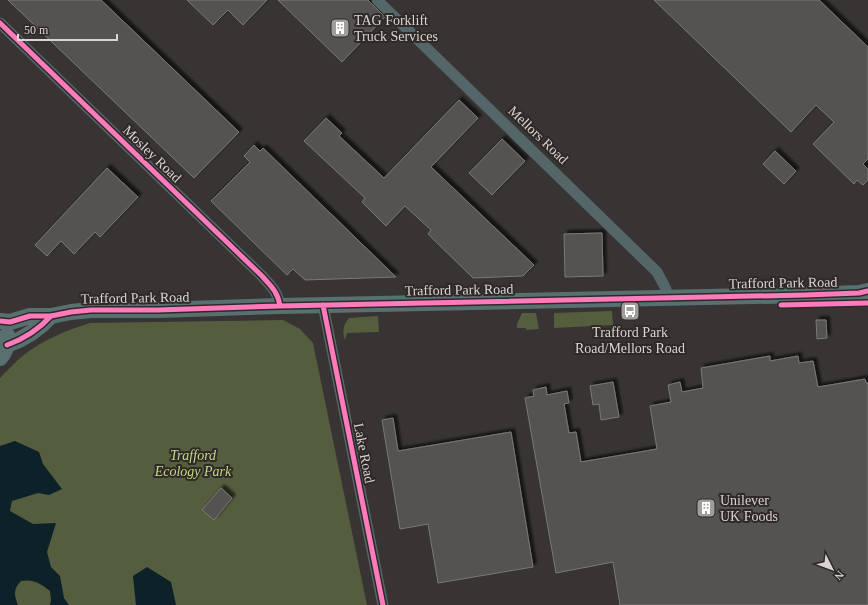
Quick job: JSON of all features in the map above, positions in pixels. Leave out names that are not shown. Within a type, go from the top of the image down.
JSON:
[{"type":"street","name":"Mellors Road","points":[[377,0],[657,272],[666,289],[666,297]]},
{"type":"street","name":"Mosley Road","points":[[0,23],[274,289],[279,296],[280,306]]},
{"type":"street","name":"Trafford Park Road","points":[[0,321],[10,322],[30,316],[51,316],[91,310],[158,310],[831,294],[868,291]]},
{"type":"street","name":"Lake Road","points":[[323,305],[383,605]]},
{"type":"street","points":[[4,351],[41,327],[51,316]]},
{"type":"street","points":[[0,321],[8,336],[4,351]]},
{"type":"green space","points":[[612,311],[613,325],[554,328],[554,313]]},
{"type":"green space","points":[[522,313],[536,313],[539,329],[526,330],[526,328],[517,328],[517,324]]},
{"type":"green space","points":[[378,316],[379,332],[347,333],[345,340],[344,328],[345,323],[349,318]]},
{"type":"green space","name":"Trafford Ecology Park","points":[[283,320],[300,329],[313,343],[367,605],[0,605],[0,378],[25,354],[33,349],[64,332],[90,323]]},
{"type":"water","points":[[15,441],[39,452],[43,464],[62,489],[49,495],[38,493],[12,501],[10,511],[33,524],[56,523],[47,552],[51,567],[60,576],[64,598],[69,605],[50,605],[50,591],[36,582],[21,581],[15,589],[18,605],[0,605],[0,446]]},
{"type":"water","points":[[147,567],[171,582],[176,605],[136,605],[133,576]]},
{"type":"building","points":[[8,0],[101,0],[239,132],[194,178]]},
{"type":"building","points":[[187,0],[267,0],[243,25],[228,10],[213,25]]},
{"type":"building","name":"TAG Forklift Truck Services","points":[[278,0],[368,0],[385,17],[342,62]]},
{"type":"building","points":[[654,0],[819,0],[868,47],[868,159],[863,164],[868,169],[868,180],[863,185],[857,180],[854,184],[813,144],[834,122],[816,105],[791,132]]},
{"type":"building","points":[[459,100],[478,118],[431,167],[534,265],[523,276],[473,278],[428,234],[431,230],[405,206],[386,226],[362,202],[365,198],[304,141],[326,118],[342,133],[339,136],[384,178]]},
{"type":"building","points":[[502,139],[525,161],[492,195],[469,173]]},
{"type":"building","points":[[254,145],[260,151],[263,148],[396,277],[305,280],[293,269],[287,275],[211,201],[250,162],[244,156]]},
{"type":"building","points":[[775,151],[796,171],[784,184],[763,164]]},
{"type":"building","points":[[107,168],[138,197],[100,237],[95,232],[74,254],[61,241],[47,256],[35,245]]},
{"type":"building","points":[[602,233],[603,276],[565,277],[564,234]]},
{"type":"building","points":[[816,320],[826,320],[827,338],[817,339]]},
{"type":"building","name":"Unilever UK Foods","points":[[770,356],[770,361],[798,356],[799,363],[813,361],[818,387],[865,379],[866,383],[868,383],[868,605],[620,605],[613,562],[556,573],[525,398],[534,396],[533,390],[546,387],[547,395],[567,391],[569,403],[564,404],[569,433],[576,432],[581,462],[657,449],[650,406],[671,402],[668,385],[680,382],[682,392],[703,388],[701,368]]},
{"type":"building","points":[[613,382],[619,417],[601,420],[599,404],[593,405],[590,386]]},
{"type":"building","points":[[393,418],[398,451],[511,432],[533,567],[438,583],[428,524],[400,529],[382,420]]},
{"type":"building","points":[[221,488],[232,498],[214,520],[202,510]]},
{"type":"cycle path","points":[[0,23],[262,276],[276,293],[280,306]]},
{"type":"cycle path","points":[[0,321],[10,322],[30,316],[51,316],[91,310],[158,310],[805,295],[859,293],[868,291]]},
{"type":"cycle path","points":[[781,305],[868,303]]},
{"type":"cycle path","points":[[323,305],[383,605]]},
{"type":"cycle path","points":[[7,345],[31,333],[51,316]]},
{"type":"place","name":"TAG Forklift Truck Services","points":[[340,28]]},
{"type":"place","name":"Trafford Park Road/Mellors Road","points":[[630,311]]},
{"type":"place","name":"Unilever UK Foods","points":[[706,508]]}]
